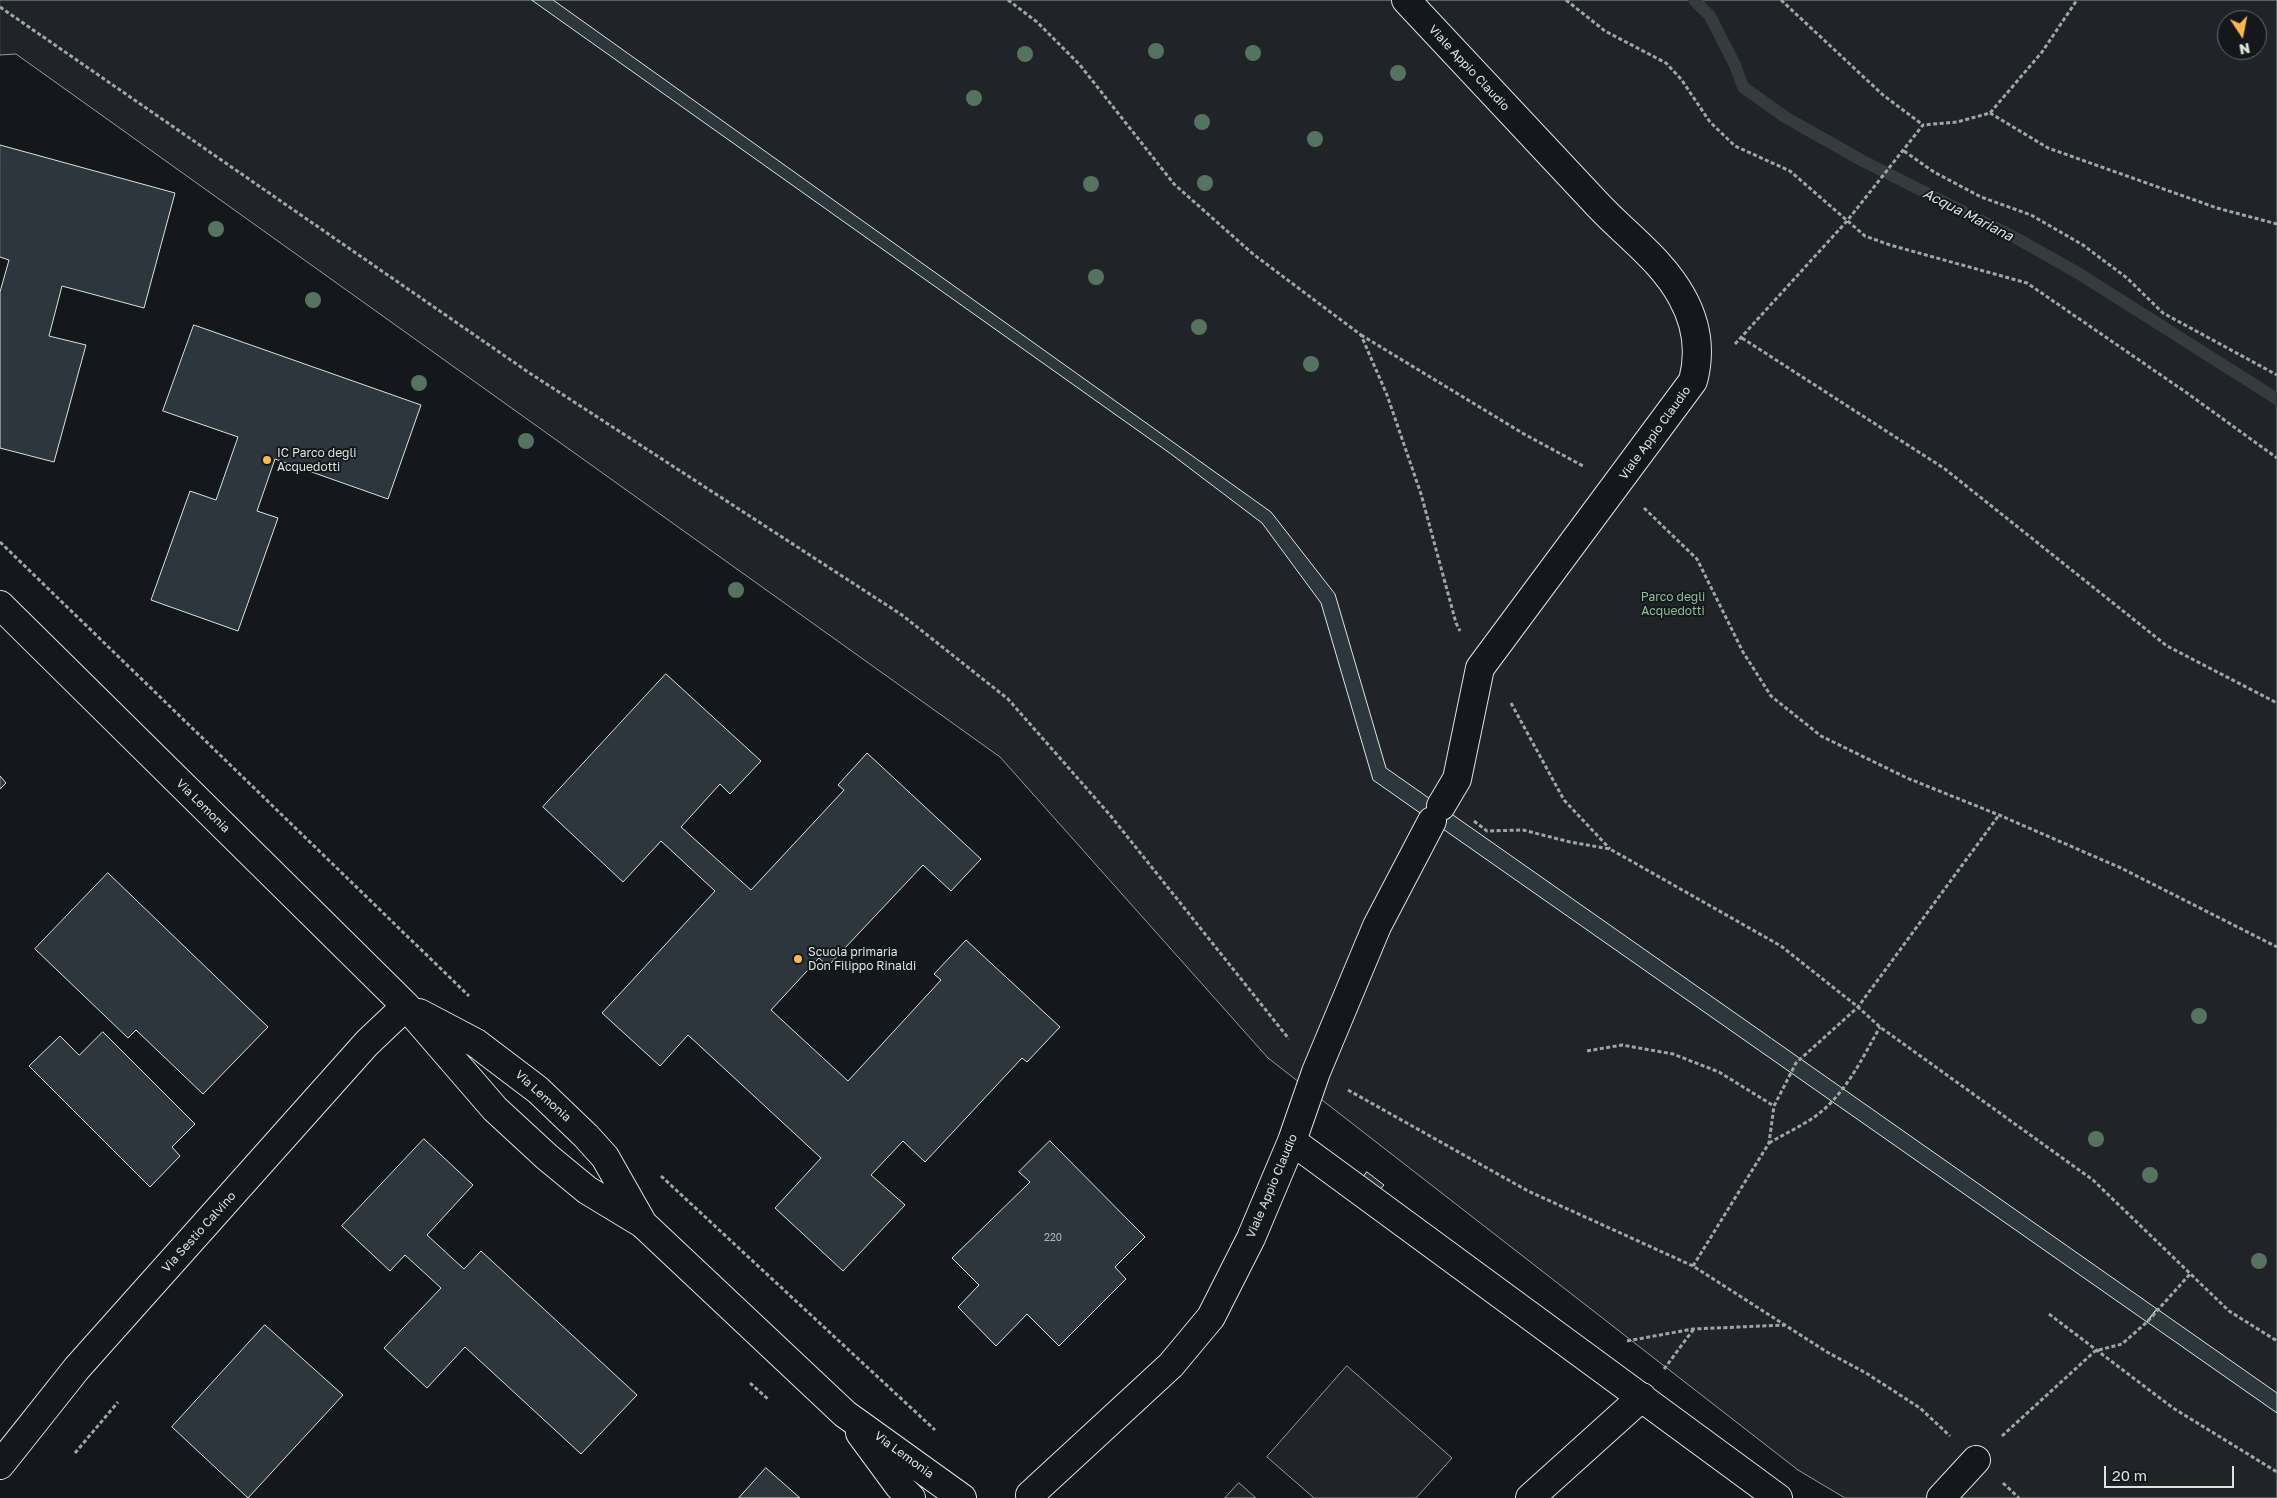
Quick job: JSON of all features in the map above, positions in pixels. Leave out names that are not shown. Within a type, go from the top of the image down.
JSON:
[{"type":"street","name":"Viale Appio Claudio","points":[[1030,1496],[1171,1365],[1202,1330],[1221,1299],[1243,1256],[1292,1141],[1316,1072],[1377,926],[1457,779],[1480,668],[1693,381],[1698,344],[1689,312],[1675,286],[1657,263],[1600,207],[1406,0]]},
{"type":"street","name":"Via Lemonia","points":[[0,605],[406,1006],[495,1109],[547,1157],[587,1190],[643,1224],[845,1414],[962,1498]]},
{"type":"street","name":"Via Lemonia","points":[[406,1006],[476,1043],[538,1090],[605,1157],[643,1224]]},
{"type":"street","name":"Via Sestio Calvino","points":[[0,1465],[77,1368],[367,1042],[406,1006]]},
{"type":"street","points":[[1292,1141],[1778,1498]]},
{"type":"street","points":[[1530,1498],[1642,1397]]},
{"type":"street","name":"Via Lemonia","points":[[845,1414],[888,1471],[912,1498]]},
{"type":"street","points":[[1941,1498],[1976,1460]]},
{"type":"path","points":[[1008,0],[1037,22],[1080,65],[1174,184],[1253,254],[1361,335],[1524,434],[1617,485],[1659,521],[1697,560],[1743,652],[1771,696],[1820,736],[1907,778],[1999,815],[2121,868],[2277,947]]},
{"type":"path","points":[[1566,0],[1605,31],[1666,63],[1681,79],[1710,122],[1736,146],[1790,171],[1865,236],[1890,245],[2027,284],[2187,393],[2277,458]]},
{"type":"path","points":[[1781,0],[1883,95],[1924,125],[1957,122],[1990,113],[2042,52],[2078,0]]},
{"type":"path","points":[[0,7],[528,372],[902,615],[1008,699],[1110,815],[1316,1072],[1528,1191],[1693,1266],[1920,1408],[2019,1498]]},
{"type":"path","points":[[1990,113],[2048,148],[2217,208],[2277,224]]},
{"type":"path","points":[[1693,381],[1742,338],[1847,221],[1924,125]]},
{"type":"path","points":[[1904,151],[1934,172],[1958,185],[1981,197],[2032,215],[2083,245],[2126,278],[2163,313],[2277,375]]},
{"type":"path","points":[[1361,335],[1387,394],[1421,494],[1456,623],[1480,668],[1507,696],[1564,800],[1610,850]]},
{"type":"path","points":[[1742,338],[1945,469],[2167,646],[2277,703]]},
{"type":"path","points":[[0,542],[224,759]]},
{"type":"path","points":[[1439,809],[1487,831],[1523,830],[1610,850],[1781,946],[1858,1007],[1880,1027],[2093,1180],[2229,1311],[2277,1341]]},
{"type":"path","points":[[1693,1266],[1769,1143],[1774,1106],[1796,1063],[1858,1007],[1999,815]]},
{"type":"path","points":[[1769,1143],[1812,1119],[1839,1094],[1857,1068],[1880,1027]]},
{"type":"path","points":[[1587,1051],[1622,1045],[1673,1054],[1719,1072],[1774,1106]]},
{"type":"path","points":[[1976,1460],[2095,1351],[2122,1344],[2147,1322],[2190,1274]]},
{"type":"path","points":[[2049,1314],[2095,1351],[2173,1408],[2277,1472]]},
{"type":"path","points":[[1584,1355],[1635,1338],[1693,1329],[1785,1324]]},
{"type":"path","points":[[1642,1397],[1693,1329]]},
{"type":"path","points":[[750,1383],[769,1400]]},
{"type":"path","points":[[75,1453],[118,1402]]},
{"type":"green space","name":"Parco degli Acquedotti","points":[[0,0],[2277,0],[2277,1498],[1845,1498],[1798,1470],[1268,1058],[1000,757],[16,54],[0,55]]},
{"type":"green space","points":[[1347,1366],[1452,1458],[1416,1498],[1314,1498],[1267,1457]]},
{"type":"green space","points":[[1239,1483],[1256,1498],[1225,1498]]},
{"type":"building","points":[[532,0],[553,0],[1271,512],[1335,594],[1386,768],[2157,1309],[2147,1322],[1373,780],[1321,603],[1262,523],[1171,454]]},
{"type":"building","points":[[0,145],[175,193],[144,308],[62,286],[49,336],[86,345],[54,462],[0,448],[0,292],[9,260],[0,257]]},
{"type":"building","points":[[194,325],[421,405],[388,499],[275,459],[257,511],[278,518],[238,631],[151,600],[190,491],[216,500],[238,437],[163,411]]},
{"type":"building","points":[[666,674],[761,761],[730,794],[720,784],[681,827],[751,890],[844,790],[838,785],[867,753],[981,859],[951,891],[923,865],[828,966],[819,958],[771,1010],[848,1081],[941,980],[934,974],[966,940],[1060,1027],[1027,1062],[1022,1058],[925,1162],[903,1141],[871,1175],[905,1205],[843,1271],[775,1208],[821,1158],[688,1035],[660,1066],[602,1013],[715,891],[661,841],[623,882],[543,807]]},
{"type":"building","points":[[0,776],[6,783],[0,789]]},
{"type":"building","points":[[108,873],[268,1027],[203,1094],[136,1030],[128,1038],[35,949]]},
{"type":"building","points":[[103,1032],[195,1124],[172,1147],[180,1156],[150,1187],[29,1066],[60,1036],[79,1055]]},
{"type":"building","points":[[424,1139],[473,1185],[427,1235],[464,1269],[481,1251],[637,1395],[581,1454],[465,1347],[427,1388],[384,1348],[441,1288],[405,1255],[390,1271],[342,1226]]},
{"type":"building","points":[[1050,1141],[1145,1237],[1115,1267],[1126,1279],[1059,1346],[1027,1314],[996,1346],[958,1307],[979,1285],[952,1258],[1030,1182],[1019,1172]]},
{"type":"building","points":[[1367,1172],[1384,1185],[1374,1197],[1358,1185]]},
{"type":"building","points":[[2157,1309],[2277,1393],[2277,1413],[2147,1322]]},
{"type":"building","points":[[265,1325],[343,1395],[248,1498],[172,1427]]},
{"type":"building","points":[[766,1468],[800,1498],[739,1498]]},
{"type":"waterway","name":"Acqua Mariana","points":[[1694,0],[1710,16],[1735,65],[1743,87],[1785,117],[1861,160],[2016,238],[2078,273],[2277,399]]},
{"type":"place","name":"IC Parco degli Acquedotti","points":[[267,460]]},
{"type":"place","name":"Scuola primaria Don Filippo Rinaldi","points":[[798,959]]}]
